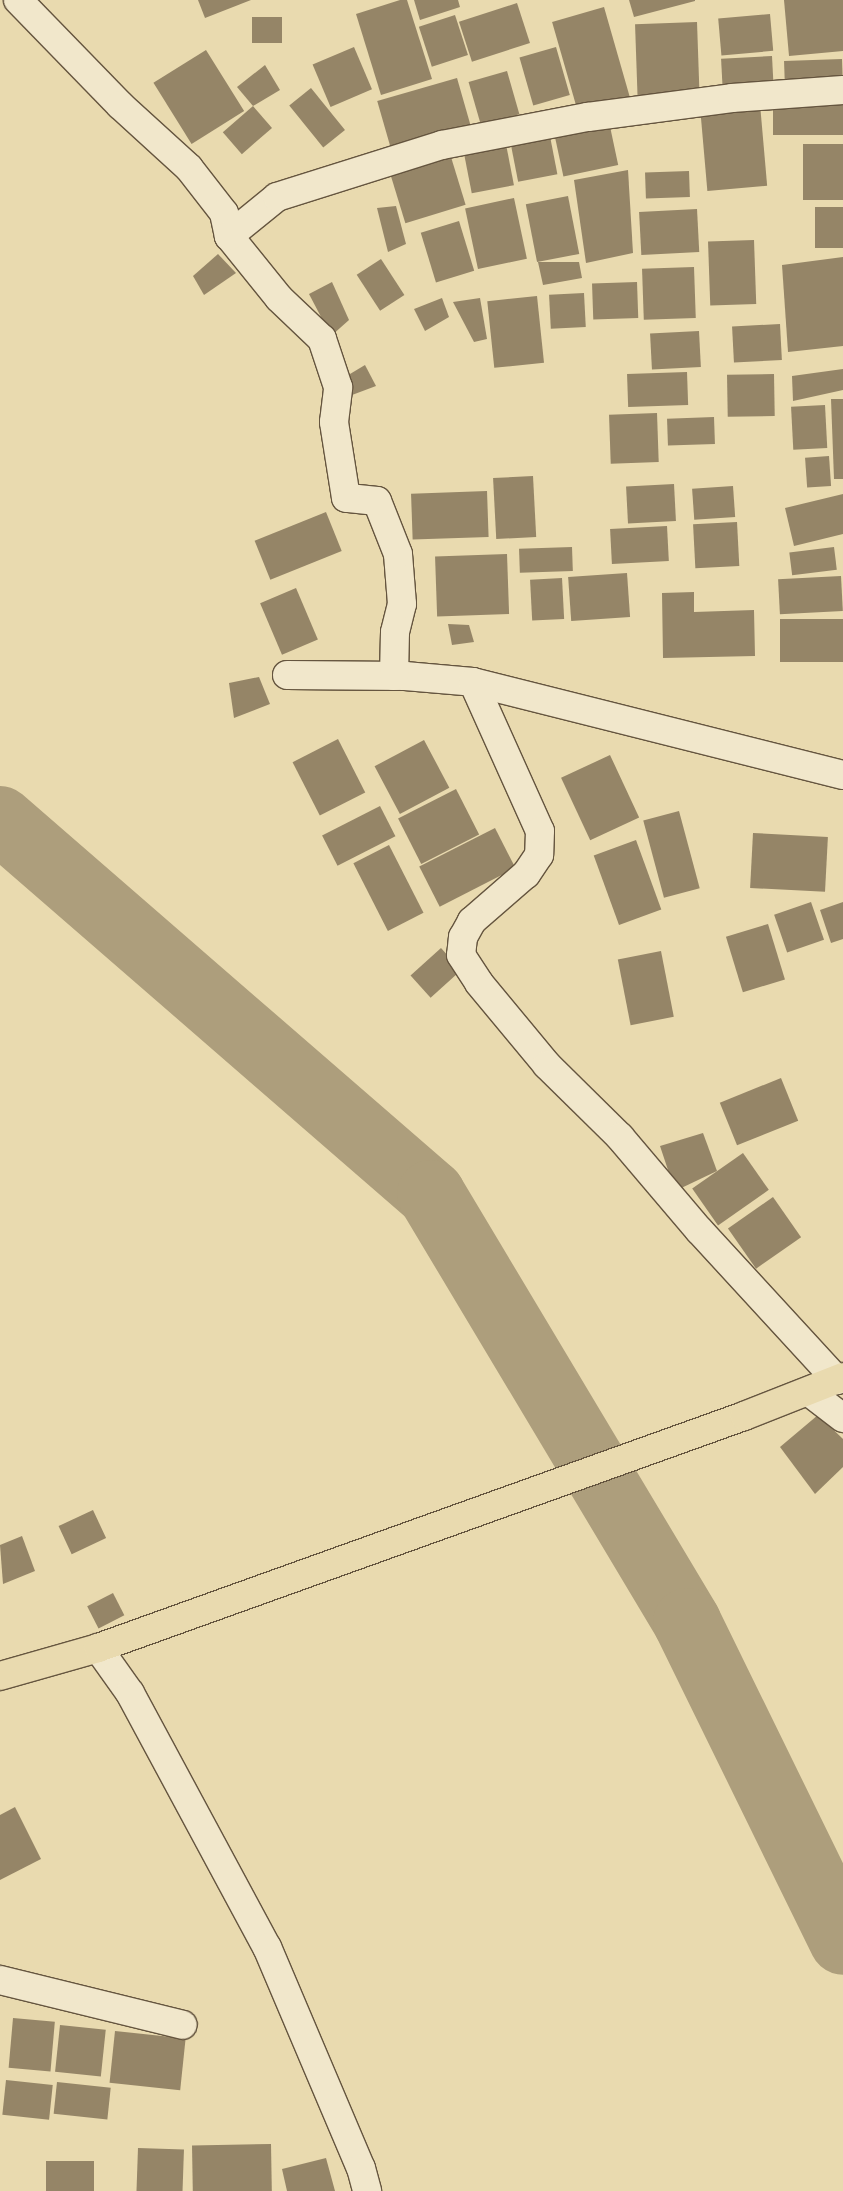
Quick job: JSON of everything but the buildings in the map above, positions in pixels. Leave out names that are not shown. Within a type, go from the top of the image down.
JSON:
[{"type":"highway","points":[[0,1676],[98,1648],[744,1416],[840,1379]]},
{"type":"street","points":[[18,0],[120,105],[189,168],[224,213],[229,236],[279,298],[322,340],[338,386],[334,422],[346,498],[378,501],[398,554],[402,604],[395,632],[394,676]]},
{"type":"street","points":[[229,236],[278,197],[442,145],[588,116],[732,98],[843,90]]},
{"type":"street","points":[[287,675],[394,676],[473,682],[843,775]]},
{"type":"street","points":[[473,682],[540,831],[539,854],[526,874],[472,921],[463,937],[462,955],[479,983],[547,1064],[620,1137],[699,1230],[840,1379]]},
{"type":"street","points":[[809,1392],[843,1418]]},
{"type":"street","points":[[98,1648],[130,1693],[267,1947],[361,2168],[367,2191]]},
{"type":"street","points":[[0,1980],[183,2026]]},
{"type":"waterway","points":[[0,820],[431,1194],[687,1622],[843,1941]]}]
